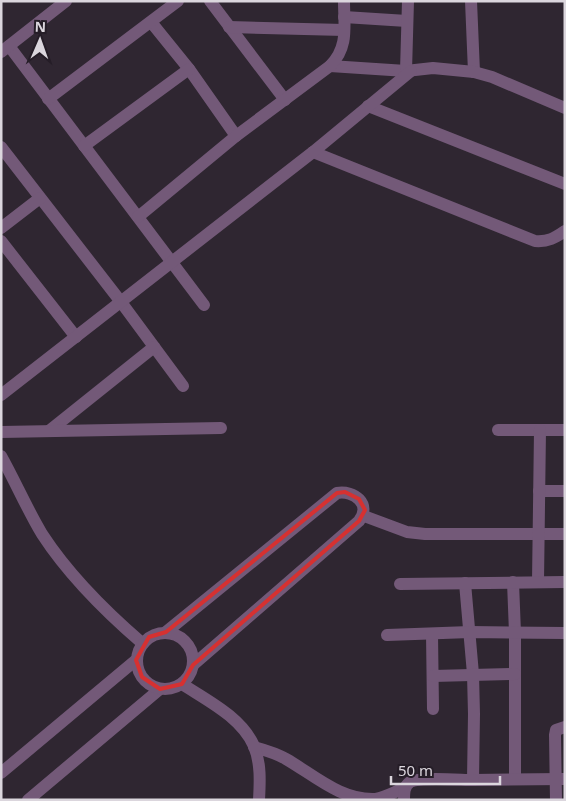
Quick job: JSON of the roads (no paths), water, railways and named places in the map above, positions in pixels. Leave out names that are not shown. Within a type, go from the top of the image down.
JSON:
[{"type":"street","points":[[66,1],[5,49],[48,99],[204,305]]},
{"type":"street","points":[[48,99],[178,1]]},
{"type":"street","points":[[210,1],[285,100]]},
{"type":"street","points":[[138,217],[236,136],[330,66],[342,52],[344,1]]},
{"type":"street","points":[[1,395],[313,152],[408,71],[408,1]]},
{"type":"street","points":[[471,1],[474,72]]},
{"type":"street","points":[[229,27],[408,21]]},
{"type":"street","points":[[152,22],[236,136]]},
{"type":"street","points":[[330,66],[408,71],[433,68],[474,72],[492,77],[565,108]]},
{"type":"street","points":[[84,146],[188,69]]},
{"type":"street","points":[[368,106],[565,184]]},
{"type":"street","points":[[1,147],[121,302],[183,386]]},
{"type":"street","points":[[313,152],[535,240],[544,242],[553,239],[565,231]]},
{"type":"street","points":[[1,228],[40,198]]},
{"type":"street","points":[[1,241],[76,337]]},
{"type":"street","points":[[49,431],[154,347]]},
{"type":"street","points":[[1,432],[221,428]]},
{"type":"street","points":[[498,430],[565,430]]},
{"type":"street","points":[[538,582],[540,430]]},
{"type":"street","points":[[1,456],[42,534],[109,615],[142,644]]},
{"type":"street","points":[[539,491],[565,491]]},
{"type":"street","points":[[166,632],[337,493],[353,494],[359,499],[363,505],[364,516]]},
{"type":"street","points":[[364,516],[407,532],[425,534],[565,534]]},
{"type":"street","points":[[193,665],[364,516]]},
{"type":"street","points":[[513,582],[515,779]]},
{"type":"street","points":[[400,584],[565,582]]},
{"type":"street","points":[[465,583],[473,674],[473,780]]},
{"type":"street","points":[[28,800],[160,689],[182,684],[191,672],[193,665],[192,651],[182,638],[166,632],[157,633],[149,637],[138,651],[136,660],[142,677],[160,689]]},
{"type":"street","points":[[387,635],[470,632],[565,633]]},
{"type":"street","points":[[432,634],[433,709]]},
{"type":"street","points":[[1,774],[136,660]]},
{"type":"street","points":[[433,676],[515,674]]},
{"type":"street","points":[[182,684],[238,722],[254,747],[260,773],[259,800]]},
{"type":"street","points":[[556,800],[560,779],[555,735],[556,730],[565,727]]},
{"type":"street","points":[[254,747],[286,759],[334,790],[353,797],[366,799],[405,794],[411,782],[420,780],[560,779]]}]
